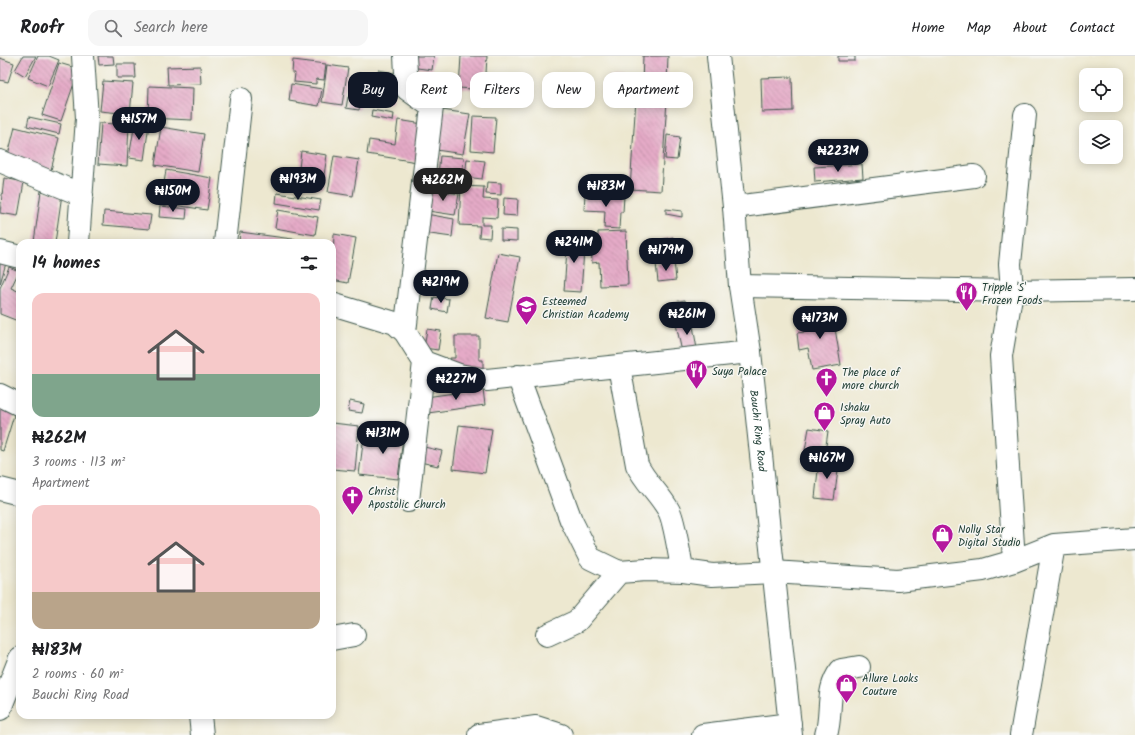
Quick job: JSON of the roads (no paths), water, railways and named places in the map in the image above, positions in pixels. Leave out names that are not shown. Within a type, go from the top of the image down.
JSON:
[{"type":"street","points":[[78,239],[87,118],[83,56]]},
{"type":"street","points":[[405,56],[407,89],[432,107],[405,332]]},
{"type":"street","name":"Bauchi Ring Road","points":[[718,56],[734,207],[740,286],[750,352],[790,729]]},
{"type":"street","points":[[225,239],[241,99]]},
{"type":"street","points":[[1014,561],[1001,356],[1012,291],[1010,264],[1025,115]]},
{"type":"street","points":[[0,161],[82,194]]},
{"type":"street","points":[[734,207],[974,176]]},
{"type":"street","points":[[0,252],[16,256]]},
{"type":"street","points":[[740,286],[1012,291],[1135,289]]},
{"type":"street","points":[[336,305],[395,324],[405,332],[424,362],[459,375],[487,380],[750,352]]},
{"type":"street","points":[[408,501],[424,362]]},
{"type":"street","points":[[618,366],[637,466],[643,478],[657,492],[670,512],[683,571]]},
{"type":"street","points":[[518,376],[571,520],[590,558],[619,572],[646,570],[683,571],[712,575],[773,572],[898,580],[983,570],[1014,561],[1054,545],[1135,539]]},
{"type":"street","points":[[0,395],[16,403]]},
{"type":"street","points":[[0,489],[16,493]]},
{"type":"street","points":[[1021,735],[1054,545]]},
{"type":"street","points":[[547,635],[577,621],[619,572]]},
{"type":"street","points":[[336,638],[354,635]]},
{"type":"street","points":[[826,735],[831,689],[834,679],[841,670],[859,667]]},
{"type":"street","points":[[0,709],[16,668]]},
{"type":"street","points":[[200,719],[202,735]]},
{"type":"street","points":[[479,735],[536,727],[561,735]]},
{"type":"street","points":[[703,735],[790,729]]},
{"type":"place","name":"Tripple 'S' Frozen Foods","points":[[966,312]]},
{"type":"place","name":"Esteemed Christian Academy","points":[[526,326]]},
{"type":"place","name":"Suya Palace","points":[[696,390]]},
{"type":"place","name":"The place of more church","points":[[827,398]]},
{"type":"place","name":"Ishaku Spray Auto","points":[[825,432]]},
{"type":"place","name":"Christ Apostolic Church","points":[[353,516]]},
{"type":"place","name":"Nolly Star Digital Studio","points":[[943,554]]},
{"type":"place","name":"Allure Looks Couture","points":[[846,704]]}]
